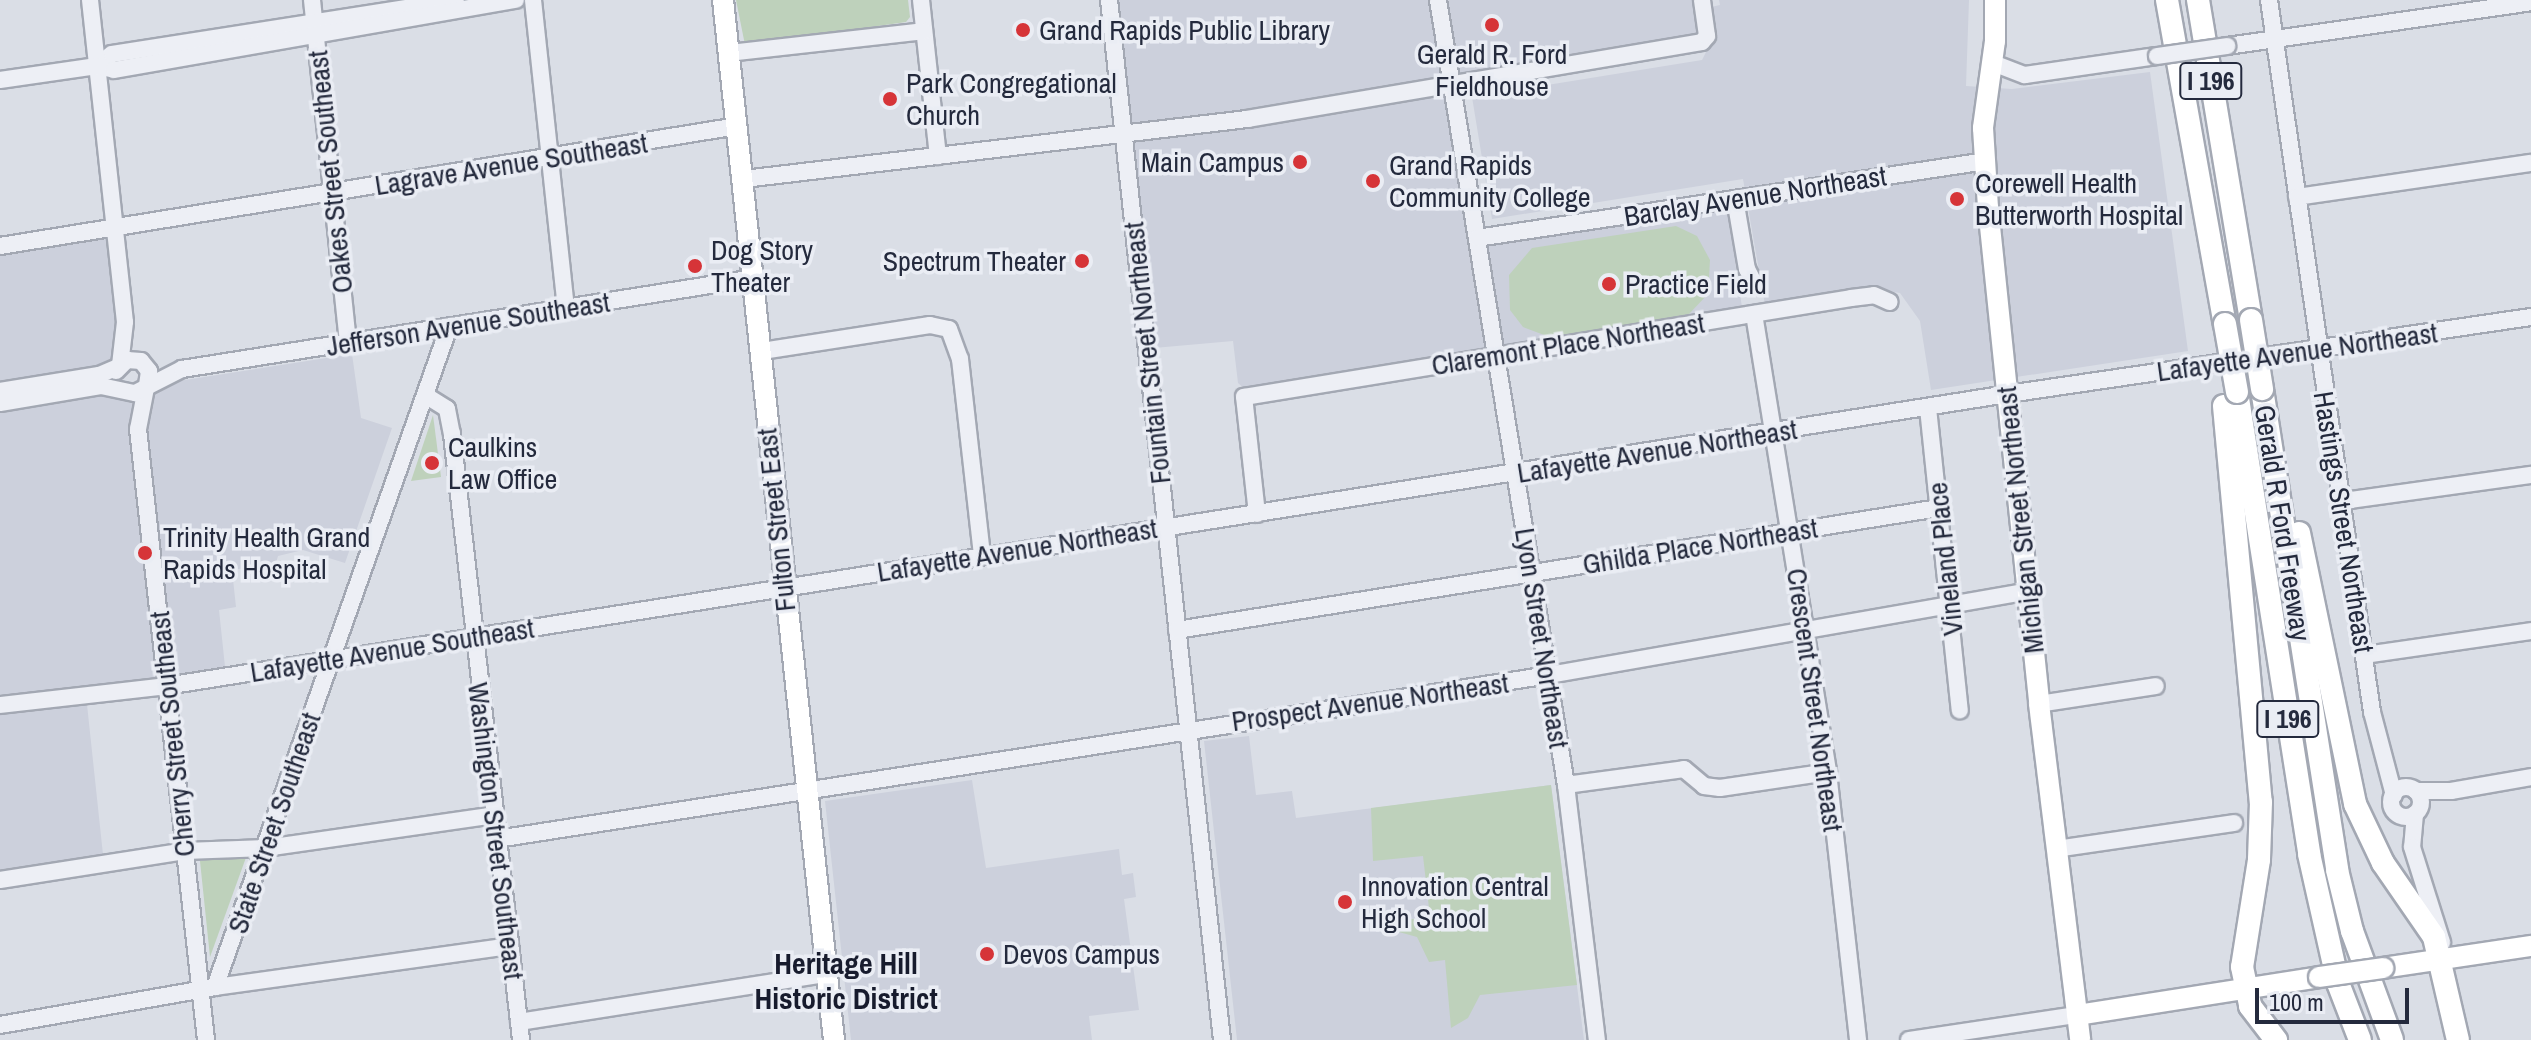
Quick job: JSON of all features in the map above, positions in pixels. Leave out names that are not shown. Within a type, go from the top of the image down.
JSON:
[{"type":"highway","name":"Gerald R Ford Freeway","points":[[2167,0],[2218,325],[2309,854],[2338,983],[2360,1040]]},
{"type":"highway","name":"Gerald R Ford Freeway","points":[[2198,0],[2337,870],[2352,931],[2392,1040]]},
{"type":"highway","points":[[2205,0],[2225,161]]},
{"type":"highway","points":[[2230,393],[2261,802],[2244,987],[2250,1006],[2276,1040]]},
{"type":"highway","points":[[2267,421],[2291,488],[2355,804],[2383,863],[2434,937],[2458,1040]]},
{"type":"main road","name":"Fulton Street East","points":[[723,0],[762,351],[783,586],[834,1040]]},
{"type":"main road","name":"Michigan Street Northeast","points":[[1995,0],[1993,63],[1983,128],[2027,592],[2080,1040]]},
{"type":"main road","points":[[2077,1015],[2244,987],[2531,946]]},
{"type":"street","points":[[90,0],[125,322],[116,380],[124,391]]},
{"type":"street","name":"Oakes Street Southeast","points":[[312,0],[348,344]]},
{"type":"street","points":[[315,29],[456,0]]},
{"type":"street","points":[[0,80],[97,66],[112,54],[516,0]]},
{"type":"street","points":[[533,0],[566,308]]},
{"type":"street","points":[[921,0],[938,156]]},
{"type":"street","name":"Fountain Street Northeast","points":[[1109,0],[1222,1040]]},
{"type":"street","name":"Lyon Street Northeast","points":[[1438,0],[1566,785],[1597,1040]]},
{"type":"street","points":[[744,179],[1125,134],[1452,84],[1706,40],[1702,0]]},
{"type":"street","name":"Hastings Street Northeast","points":[[2269,0],[2372,712],[2388,757],[2394,795]]},
{"type":"street","points":[[1993,63],[2025,75],[2531,2]]},
{"type":"street","points":[[729,53],[924,31]]},
{"type":"street","name":"Lagrave Avenue Southeast","points":[[0,246],[738,126]]},
{"type":"street","name":"Barclay Avenue Northeast","points":[[1477,238],[1986,161]]},
{"type":"street","points":[[2297,197],[2531,163]]},
{"type":"street","points":[[1735,199],[1747,269],[1756,287]]},
{"type":"street","name":"Jefferson Avenue Southeast","points":[[146,386],[182,369],[754,278]]},
{"type":"street","name":"Claremont Place Northeast","points":[[1257,514],[1244,397],[1874,295],[1890,302]]},
{"type":"street","name":"Crescent Street Northeast","points":[[1754,314],[1828,772],[1858,1040]]},
{"type":"street","name":"Lafayette Avenue Northeast","points":[[783,586],[2008,394],[2531,317]]},
{"type":"street","points":[[0,403],[92,387],[124,391],[146,386],[149,371],[125,322]]},
{"type":"street","points":[[762,351],[942,325],[955,339],[960,359],[982,556]]},
{"type":"street","name":"State Street Southeast","points":[[208,990],[266,848],[449,327]]},
{"type":"street","points":[[0,391],[91,377],[142,361]]},
{"type":"street","name":"Jefferson Avenue Southeast","points":[[142,361],[182,369]]},
{"type":"street","name":"Cherry Street Southeast","points":[[138,429],[146,386]]},
{"type":"street","name":"Cherry Street Southeast","points":[[124,391],[138,429],[185,851],[208,990],[206,1040]]},
{"type":"street","name":"Washington Street Southeast","points":[[425,395],[447,409],[521,1040]]},
{"type":"street","name":"Vineland Place","points":[[1928,408],[1960,710]]},
{"type":"street","points":[[2343,501],[2531,475]]},
{"type":"street","name":"Ghilda Place Northeast","points":[[1177,630],[1939,508]]},
{"type":"street","name":"Lafayette Avenue Southeast","points":[[0,705],[166,686],[783,586]]},
{"type":"street","name":"Prospect Avenue Northeast","points":[[497,839],[806,788],[1549,675],[2027,592]]},
{"type":"street","points":[[2365,655],[2531,631]]},
{"type":"street","points":[[2039,704],[2156,686]]},
{"type":"street","name":"Hastings Street Northeast","points":[[2388,757],[2414,790]]},
{"type":"street","points":[[1566,785],[1684,769],[1704,786],[1720,788],[1828,772]]},
{"type":"street","points":[[2451,791],[2416,813],[2395,812],[2394,795],[2414,790],[2451,791],[2531,777]]},
{"type":"street","points":[[2414,790],[2421,799],[2412,847],[2442,935],[2439,959]]},
{"type":"street","points":[[0,880],[185,851],[266,848],[494,815]]},
{"type":"street","points":[[2056,849],[2234,823]]},
{"type":"street","points":[[0,1025],[208,990],[510,946]]},
{"type":"street","points":[[519,1022],[826,974]]},
{"type":"street","points":[[1909,1040],[2077,1015]]},
{"type":"shaded area","name":"Grand Rapids Community College","points":[[1117,0],[1702,0],[1707,36],[1452,84],[1477,238],[1726,200],[1743,314],[1248,392],[1238,383],[1233,341],[1154,348]]},
{"type":"shaded area","name":"Corewell Health Butterworth Hospital","points":[[1719,0],[1969,0],[1966,86],[2012,89],[2150,72],[2188,351],[1931,390],[1920,321],[1900,293],[1875,289],[1765,305],[1743,179],[1492,219],[1472,97],[1702,60],[1715,34],[1711,7],[1720,5]]},
{"type":"shaded area","name":"Trinity Health Grand Rapids Hospital","points":[[114,228],[119,379],[127,389],[352,354],[361,418],[392,428],[345,563],[303,550],[278,556],[276,563],[232,570],[236,607],[219,610],[226,676],[86,695],[104,864],[0,880],[0,246]]},
{"type":"shaded area","points":[[1249,736],[1256,795],[1292,791],[1296,818],[1551,785],[1584,1040],[1237,1040],[1204,741]]},
{"type":"shaded area","name":"Devos Campus","points":[[972,780],[986,868],[1119,849],[1122,875],[1133,873],[1136,897],[1124,899],[1139,1010],[1089,1016],[1092,1040],[851,1040],[825,801]]},
{"type":"green space","points":[[736,0],[908,0],[910,17],[906,22],[745,45]]},
{"type":"green space","name":"Practice Field","points":[[1676,226],[1697,236],[1710,260],[1708,294],[1689,314],[1555,339],[1523,327],[1510,310],[1509,275],[1532,248]]},
{"type":"green space","points":[[433,415],[441,477],[411,481]]},
{"type":"green space","points":[[1551,785],[1577,985],[1480,995],[1468,1018],[1451,1028],[1445,960],[1429,962],[1417,937],[1370,924],[1430,917],[1423,856],[1373,861],[1371,808]]},
{"type":"green space","points":[[248,852],[210,957],[200,861]]},
{"type":"place","name":"Gerald R. Ford Fieldhouse","points":[[1492,25]]},
{"type":"place","name":"Grand Rapids Public Library","points":[[1023,30]]},
{"type":"place","name":"Park Congregational Church","points":[[890,99]]},
{"type":"place","name":"Main Campus","points":[[1300,162]]},
{"type":"place","name":"Grand Rapids Community College","points":[[1373,181]]},
{"type":"place","name":"Corewell Health Butterworth Hospital","points":[[1957,199]]},
{"type":"place","name":"Spectrum Theater","points":[[1082,261]]},
{"type":"place","name":"Dog Story Theater","points":[[695,266]]},
{"type":"place","name":"Practice Field","points":[[1609,284]]},
{"type":"place","name":"Caulkins Law Office","points":[[432,463]]},
{"type":"place","name":"Trinity Health Grand Rapids Hospital","points":[[145,553]]},
{"type":"place","name":"Innovation Central High School","points":[[1345,902]]},
{"type":"place","name":"Devos Campus","points":[[987,954]]},
{"type":"district","name":"Heritage Hill Historic District","points":[[846,980]]}]
